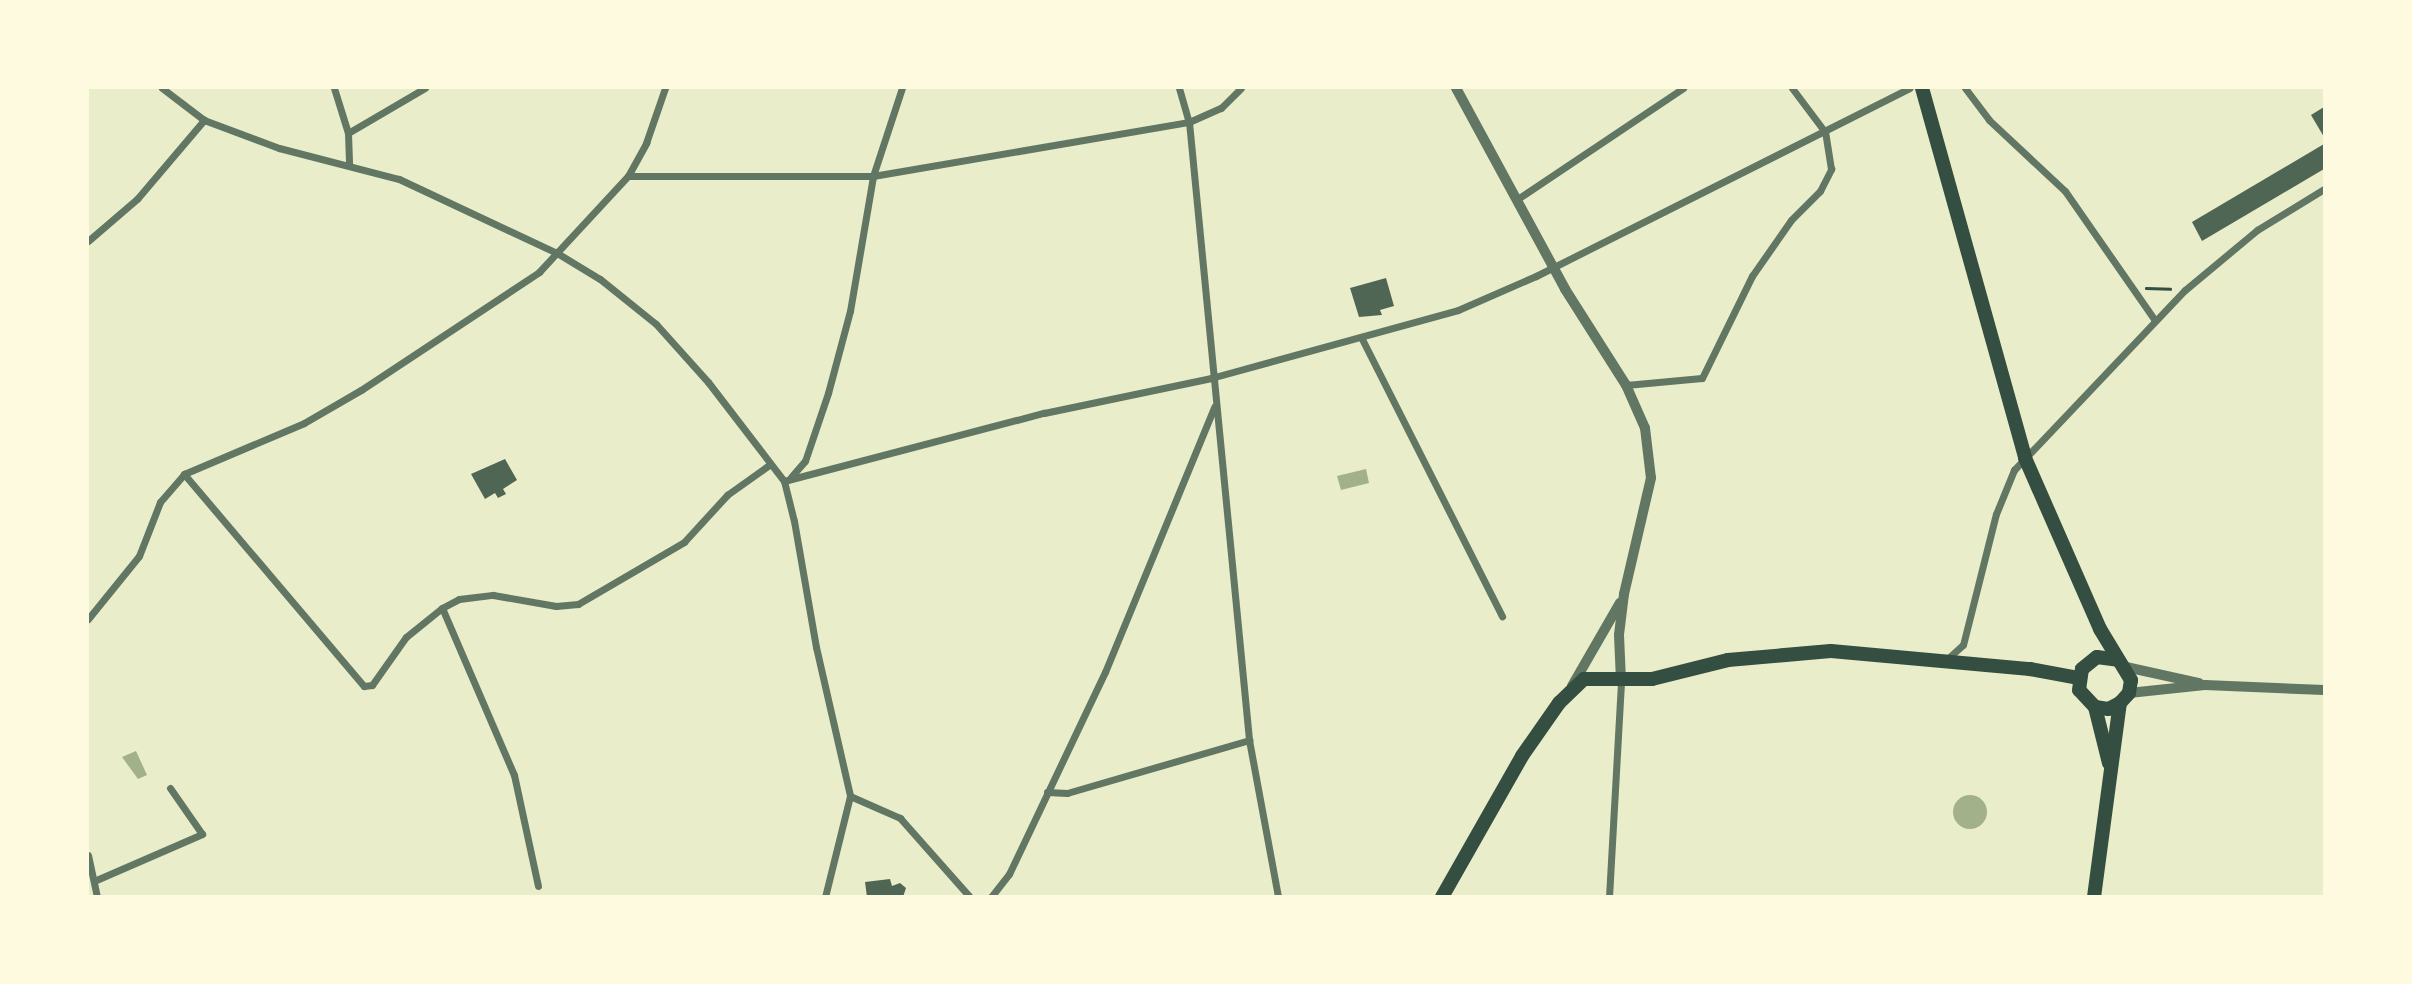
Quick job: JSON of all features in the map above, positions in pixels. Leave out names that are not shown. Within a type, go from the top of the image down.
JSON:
[{"type":"main road","points":[[1922,88],[2025,458],[2100,629],[2122,664],[2125,698],[2110,773],[2094,897]]},
{"type":"main road","points":[[2100,629],[2097,657],[2079,678],[2079,690],[2095,707],[2110,773]]},
{"type":"main road","points":[[1442,897],[1522,756],[1570,690],[1584,679],[1652,679],[1728,660],[1800,651],[1945,662],[2079,678]]},
{"type":"main road","points":[[2097,657],[2122,664]]},
{"type":"main road","points":[[2095,707],[2108,709],[2125,698]]},
{"type":"street","points":[[162,88],[204,120],[279,148],[349,163],[399,179],[557,253],[600,279],[656,324],[708,382],[769,465],[784,481],[850,796],[825,897]]},
{"type":"street","points":[[334,88],[348,133],[349,163]]},
{"type":"street","points":[[348,133],[425,88]]},
{"type":"street","points":[[88,619],[139,556],[160,502],[184,474],[304,423],[362,390],[539,272],[628,176],[646,143],[665,88]]},
{"type":"street","points":[[784,481],[805,461],[828,393],[850,311],[873,176],[902,88]]},
{"type":"street","points":[[1179,88],[1189,122],[1249,740],[1278,897]]},
{"type":"street","points":[[628,176],[873,176],[1189,122],[1221,108],[1241,88]]},
{"type":"street","points":[[1456,88],[1552,267],[1626,385],[1645,428],[1651,460],[1623,594],[1619,635],[1621,680],[1609,897]]},
{"type":"street","points":[[1515,201],[1683,88]]},
{"type":"street","points":[[1626,385],[1702,378],[1752,276],[1791,220],[1820,191],[1831,169],[1825,132],[1792,88]]},
{"type":"street","points":[[784,481],[1044,413],[1212,378],[1458,310],[1552,267],[1909,88]]},
{"type":"street","points":[[1965,88],[1989,120],[2066,191],[2154,319]]},
{"type":"street","points":[[88,241],[137,199],[204,120]]},
{"type":"street","points":[[1945,662],[1963,645],[1996,514],[2014,470],[2154,319],[2257,230],[2325,189]]},
{"type":"street","points":[[1361,337],[1502,616]]},
{"type":"street","points":[[991,897],[1009,874],[1105,672],[1215,406]]},
{"type":"street","points":[[184,474],[364,686],[372,685],[407,637],[442,608],[459,599],[493,595],[556,607],[578,604],[684,542],[727,495],[769,465]]},
{"type":"street","points":[[1570,690],[1605,636],[1623,594]]},
{"type":"street","points":[[442,608],[514,775],[538,886]]},
{"type":"street","points":[[2122,664],[2205,685]]},
{"type":"street","points":[[2125,698],[2205,685],[2325,690]]},
{"type":"street","points":[[1048,792],[1067,793],[1249,740]]},
{"type":"street","points":[[94,881],[202,834],[170,788]]},
{"type":"street","points":[[850,796],[900,818],[970,897]]},
{"type":"street","points":[[88,855],[97,897]]},
{"type":"shaded area","points":[[1366,469],[1369,483],[1341,490],[1337,476]]},
{"type":"shaded area","points":[[136,751],[147,775],[138,779],[122,757]]},
{"type":"shaded area","points":[[1970,795],[1982,800],[1987,812],[1982,824],[1970,829],[1958,824],[1953,812],[1958,800]]},
{"type":"building","points":[[2324,107],[2324,137],[2311,115]]},
{"type":"building","points":[[2324,144],[2324,169],[2202,241],[2192,222]]},
{"type":"building","points":[[1386,278],[1394,306],[1380,310],[1382,315],[1359,317],[1350,288]]},
{"type":"building","points":[[505,459],[517,480],[503,489],[506,494],[498,498],[495,493],[485,499],[471,474]]},
{"type":"building","points":[[890,879],[892,886],[900,883],[906,888],[903,897],[867,897],[865,882]]}]
